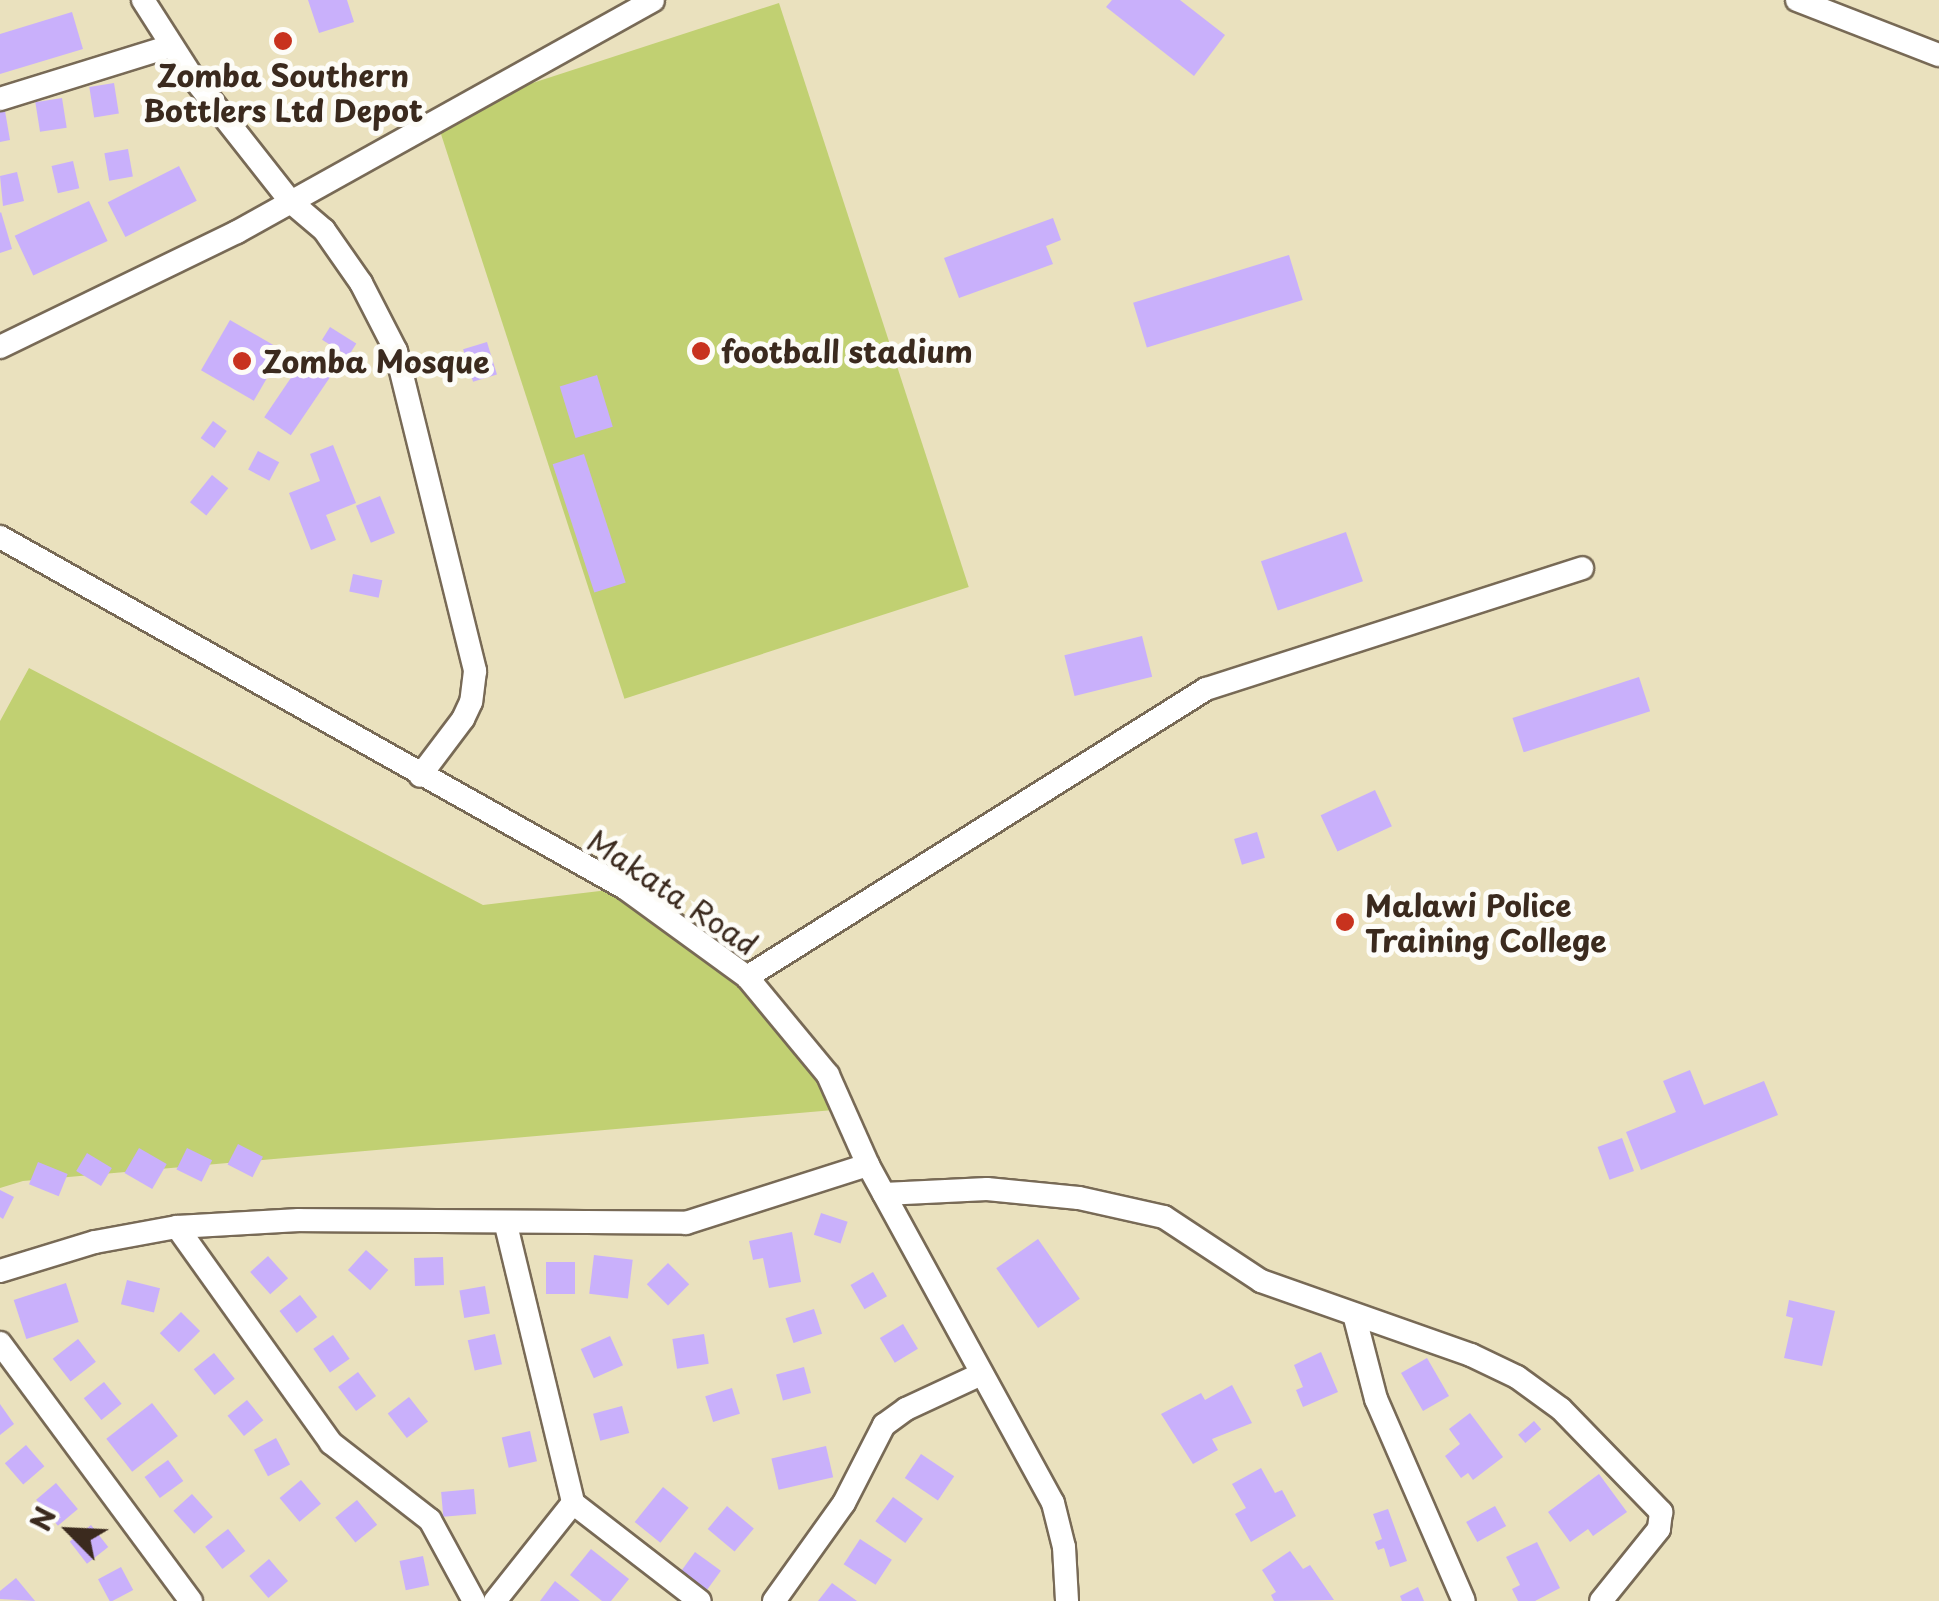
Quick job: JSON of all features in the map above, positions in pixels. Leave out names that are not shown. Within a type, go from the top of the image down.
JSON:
[{"type":"street","points":[[143,0],[171,46],[291,202],[324,230],[361,284],[396,352],[476,684],[463,719],[420,776]]},
{"type":"street","points":[[0,346],[291,202],[653,0]]},
{"type":"street","points":[[1797,0],[1939,55]]},
{"type":"street","points":[[0,99],[171,46]]},
{"type":"street","name":"Makata Road","points":[[0,537],[625,888],[747,977],[828,1075],[868,1165],[1053,1503],[1064,1547],[1070,1599]]},
{"type":"street","points":[[747,977],[1206,690],[1582,568]]},
{"type":"street","points":[[0,1271],[96,1242],[177,1227],[299,1220],[506,1225],[686,1223],[868,1165]]},
{"type":"street","points":[[884,1194],[986,1190],[1128,1207],[1164,1216],[1261,1281],[1356,1318],[1470,1354],[1518,1378],[1561,1409],[1659,1506],[1658,1529],[1601,1601]]},
{"type":"street","points":[[506,1225],[573,1503],[700,1601]]},
{"type":"street","points":[[177,1227],[331,1443],[430,1520],[474,1601]]},
{"type":"street","points":[[1356,1318],[1376,1399],[1464,1601]]},
{"type":"street","points":[[0,1343],[191,1601]]},
{"type":"street","points":[[774,1601],[844,1504],[884,1425],[981,1374]]},
{"type":"street","points":[[495,1601],[573,1503]]},
{"type":"green space","name":"football stadium","points":[[779,3],[969,587],[624,699],[435,115]]},
{"type":"green space","points":[[29,668],[483,905],[625,888],[747,977],[845,1109],[23,1181],[0,1188],[0,721]]},
{"type":"building","points":[[308,0],[347,0],[354,22],[319,33]]},
{"type":"building","points":[[1112,0],[1180,0],[1225,35],[1194,76],[1106,7]]},
{"type":"building","points":[[72,12],[83,49],[0,74],[0,34]]},
{"type":"building","points":[[114,83],[119,114],[94,118],[89,87]]},
{"type":"building","points":[[62,98],[67,128],[40,132],[35,102]]},
{"type":"building","points":[[5,111],[10,140],[0,142],[0,112]]},
{"type":"building","points":[[128,149],[133,177],[109,181],[104,153]]},
{"type":"building","points":[[73,161],[79,188],[58,193],[52,166]]},
{"type":"building","points":[[179,166],[197,201],[125,237],[108,202]]},
{"type":"building","points":[[17,172],[24,201],[3,206],[0,176]]},
{"type":"building","points":[[89,201],[108,241],[33,276],[15,236]]},
{"type":"building","points":[[0,213],[12,249],[0,253]]},
{"type":"building","points":[[1053,218],[1061,240],[1046,246],[1053,264],[959,298],[944,258]]},
{"type":"building","points":[[1289,255],[1303,300],[1147,348],[1133,303]]},
{"type":"building","name":"Zomba Mosque","points":[[230,320],[283,350],[254,401],[201,370]]},
{"type":"building","points":[[330,327],[356,343],[348,356],[322,340]]},
{"type":"building","points":[[487,342],[497,375],[473,382],[463,349]]},
{"type":"building","points":[[309,351],[336,369],[291,435],[264,417]]},
{"type":"building","points":[[597,375],[613,427],[575,438],[560,386]]},
{"type":"building","points":[[213,421],[227,431],[214,448],[201,438]]},
{"type":"building","points":[[333,445],[356,503],[326,515],[336,540],[311,550],[289,493],[320,481],[310,454]]},
{"type":"building","points":[[258,451],[279,462],[269,481],[248,470]]},
{"type":"building","points":[[584,454],[626,582],[594,593],[553,464]]},
{"type":"building","points":[[212,475],[228,488],[206,515],[190,502]]},
{"type":"building","points":[[380,496],[395,533],[371,543],[356,506]]},
{"type":"building","points":[[1346,532],[1363,581],[1278,610],[1261,561]]},
{"type":"building","points":[[353,574],[382,580],[379,598],[349,592]]},
{"type":"building","points":[[1142,636],[1152,677],[1075,696],[1064,655]]},
{"type":"building","points":[[1639,677],[1650,711],[1524,752],[1513,718]]},
{"type":"building","points":[[1375,790],[1392,826],[1338,852],[1321,815]]},
{"type":"building","points":[[1257,832],[1265,858],[1242,865],[1234,839]]},
{"type":"building","points":[[1690,1070],[1704,1105],[1764,1081],[1778,1115],[1641,1170],[1626,1132],[1676,1112],[1663,1081]]},
{"type":"building","points":[[1622,1138],[1634,1171],[1610,1180],[1598,1147]]},
{"type":"building","points":[[238,1144],[263,1157],[253,1177],[228,1164]]},
{"type":"building","points":[[139,1148],[167,1164],[152,1189],[124,1173]]},
{"type":"building","points":[[187,1148],[212,1160],[202,1182],[176,1170]]},
{"type":"building","points":[[87,1153],[112,1168],[101,1186],[76,1171]]},
{"type":"building","points":[[38,1162],[68,1174],[59,1196],[29,1184]]},
{"type":"building","points":[[0,1190],[14,1197],[3,1219],[0,1217]]},
{"type":"building","points":[[821,1213],[848,1222],[841,1244],[814,1235]]},
{"type":"building","points":[[792,1232],[801,1282],[769,1288],[763,1258],[753,1260],[749,1241]]},
{"type":"building","points":[[1038,1239],[1080,1299],[1038,1328],[996,1268]]},
{"type":"building","points":[[366,1250],[388,1270],[370,1290],[348,1270]]},
{"type":"building","points":[[594,1255],[633,1260],[628,1298],[589,1294]]},
{"type":"building","points":[[268,1256],[288,1278],[270,1294],[250,1272]]},
{"type":"building","points":[[443,1257],[444,1285],[415,1286],[414,1258]]},
{"type":"building","points":[[546,1262],[575,1262],[575,1294],[546,1294]]},
{"type":"building","points":[[668,1263],[689,1284],[668,1305],[647,1284]]},
{"type":"building","points":[[873,1272],[887,1296],[864,1309],[850,1285]]},
{"type":"building","points":[[127,1280],[160,1288],[154,1312],[121,1304]]},
{"type":"building","points":[[66,1283],[79,1322],[26,1339],[14,1300]]},
{"type":"building","points":[[485,1286],[490,1314],[464,1318],[459,1291]]},
{"type":"building","points":[[300,1295],[317,1317],[297,1333],[280,1311]]},
{"type":"building","points":[[1789,1300],[1835,1311],[1822,1366],[1784,1358],[1793,1318],[1786,1316]]},
{"type":"building","points":[[814,1309],[822,1334],[794,1343],[785,1318]]},
{"type":"building","points":[[181,1312],[200,1331],[179,1352],[160,1333]]},
{"type":"building","points":[[903,1324],[918,1349],[895,1363],[880,1338]]},
{"type":"building","points":[[495,1334],[502,1364],[475,1371],[468,1340]]},
{"type":"building","points":[[704,1334],[709,1364],[677,1369],[672,1339]]},
{"type":"building","points":[[333,1335],[350,1359],[330,1373],[313,1349]]},
{"type":"building","points":[[610,1336],[623,1365],[594,1378],[581,1349]]},
{"type":"building","points":[[78,1339],[96,1362],[71,1382],[53,1359]]},
{"type":"building","points":[[1321,1352],[1338,1392],[1303,1407],[1296,1390],[1303,1387],[1294,1365]]},
{"type":"building","points":[[214,1353],[235,1379],[215,1395],[194,1369]]},
{"type":"building","points":[[1427,1358],[1449,1396],[1423,1411],[1401,1373]]},
{"type":"building","points":[[804,1367],[811,1393],[783,1401],[776,1375]]},
{"type":"building","points":[[358,1372],[376,1396],[356,1411],[338,1387]]},
{"type":"building","points":[[104,1382],[122,1404],[101,1420],[84,1398]]},
{"type":"building","points":[[1232,1385],[1252,1423],[1212,1439],[1218,1450],[1193,1464],[1161,1414],[1201,1393],[1205,1400]]},
{"type":"building","points":[[732,1388],[740,1414],[713,1422],[705,1396]]},
{"type":"building","points":[[409,1397],[428,1421],[407,1438],[388,1414]]},
{"type":"building","points":[[247,1400],[263,1420],[244,1436],[228,1416]]},
{"type":"building","points":[[152,1403],[178,1436],[132,1472],[106,1439]]},
{"type":"building","points":[[0,1404],[14,1424],[0,1435]]},
{"type":"building","points":[[622,1406],[629,1433],[600,1441],[593,1414]]},
{"type":"building","points":[[1470,1413],[1503,1457],[1473,1480],[1468,1473],[1461,1478],[1445,1456],[1460,1444],[1449,1429]]},
{"type":"building","points":[[1534,1421],[1541,1429],[1525,1443],[1518,1435]]},
{"type":"building","points":[[530,1431],[537,1461],[509,1468],[502,1438]]},
{"type":"building","points":[[276,1438],[290,1464],[268,1476],[254,1450]]},
{"type":"building","points":[[26,1445],[44,1466],[23,1485],[5,1463]]},
{"type":"building","points":[[826,1446],[833,1477],[779,1490],[771,1459]]},
{"type":"building","points":[[921,1454],[954,1476],[938,1500],[905,1478]]},
{"type":"building","points":[[168,1460],[183,1481],[160,1498],[145,1477]]},
{"type":"building","points":[[1261,1468],[1275,1493],[1282,1490],[1296,1516],[1251,1542],[1235,1514],[1246,1508],[1232,1484]]},
{"type":"building","points":[[1599,1474],[1627,1512],[1593,1536],[1588,1529],[1570,1542],[1548,1512]]},
{"type":"building","points":[[301,1480],[321,1504],[299,1522],[280,1498]]},
{"type":"building","points":[[56,1483],[78,1509],[58,1526],[36,1500]]},
{"type":"building","points":[[663,1487],[689,1508],[660,1543],[635,1522]]},
{"type":"building","points":[[474,1489],[476,1514],[443,1517],[441,1492]]},
{"type":"building","points":[[192,1494],[213,1517],[194,1534],[173,1511]]},
{"type":"building","points":[[893,1497],[923,1519],[905,1543],[875,1521]]},
{"type":"building","points":[[357,1500],[377,1525],[355,1542],[335,1518]]},
{"type":"building","points":[[727,1506],[754,1528],[735,1551],[708,1529]]},
{"type":"building","points":[[1495,1506],[1506,1526],[1477,1542],[1466,1522]]},
{"type":"building","points":[[1388,1509],[1407,1561],[1390,1567],[1384,1548],[1378,1550],[1375,1542],[1382,1539],[1373,1514]]},
{"type":"building","points":[[91,1525],[108,1547],[87,1564],[70,1542]]},
{"type":"building","points":[[228,1529],[245,1551],[222,1569],[205,1547]]},
{"type":"building","points":[[860,1539],[892,1560],[876,1585],[844,1564]]},
{"type":"building","points":[[1537,1542],[1560,1588],[1535,1601],[1518,1601],[1512,1589],[1520,1585],[1506,1557]]},
{"type":"building","points":[[591,1549],[629,1579],[611,1601],[602,1601],[570,1575]]},
{"type":"building","points":[[1290,1551],[1303,1569],[1310,1565],[1334,1600],[1274,1601],[1271,1595],[1276,1592],[1262,1570]]},
{"type":"building","points":[[695,1552],[721,1571],[704,1594],[678,1575]]},
{"type":"building","points":[[423,1556],[429,1585],[406,1590],[400,1561]]},
{"type":"building","points":[[269,1559],[288,1581],[268,1598],[249,1576]]},
{"type":"building","points":[[121,1567],[133,1590],[110,1601],[98,1579]]},
{"type":"building","points":[[16,1578],[35,1601],[0,1599],[0,1591]]},
{"type":"building","points":[[555,1581],[580,1601],[540,1601]]},
{"type":"building","points":[[832,1583],[857,1601],[818,1601]]},
{"type":"building","points":[[1418,1587],[1424,1601],[1402,1601],[1400,1596]]},
{"type":"place","name":"Zomba Southern Bottlers Ltd Depot","points":[[283,41]]},
{"type":"place","name":"football stadium","points":[[701,351]]},
{"type":"place","name":"Zomba Mosque","points":[[242,361]]},
{"type":"place","name":"Malawi Police Training College","points":[[1345,922]]}]
